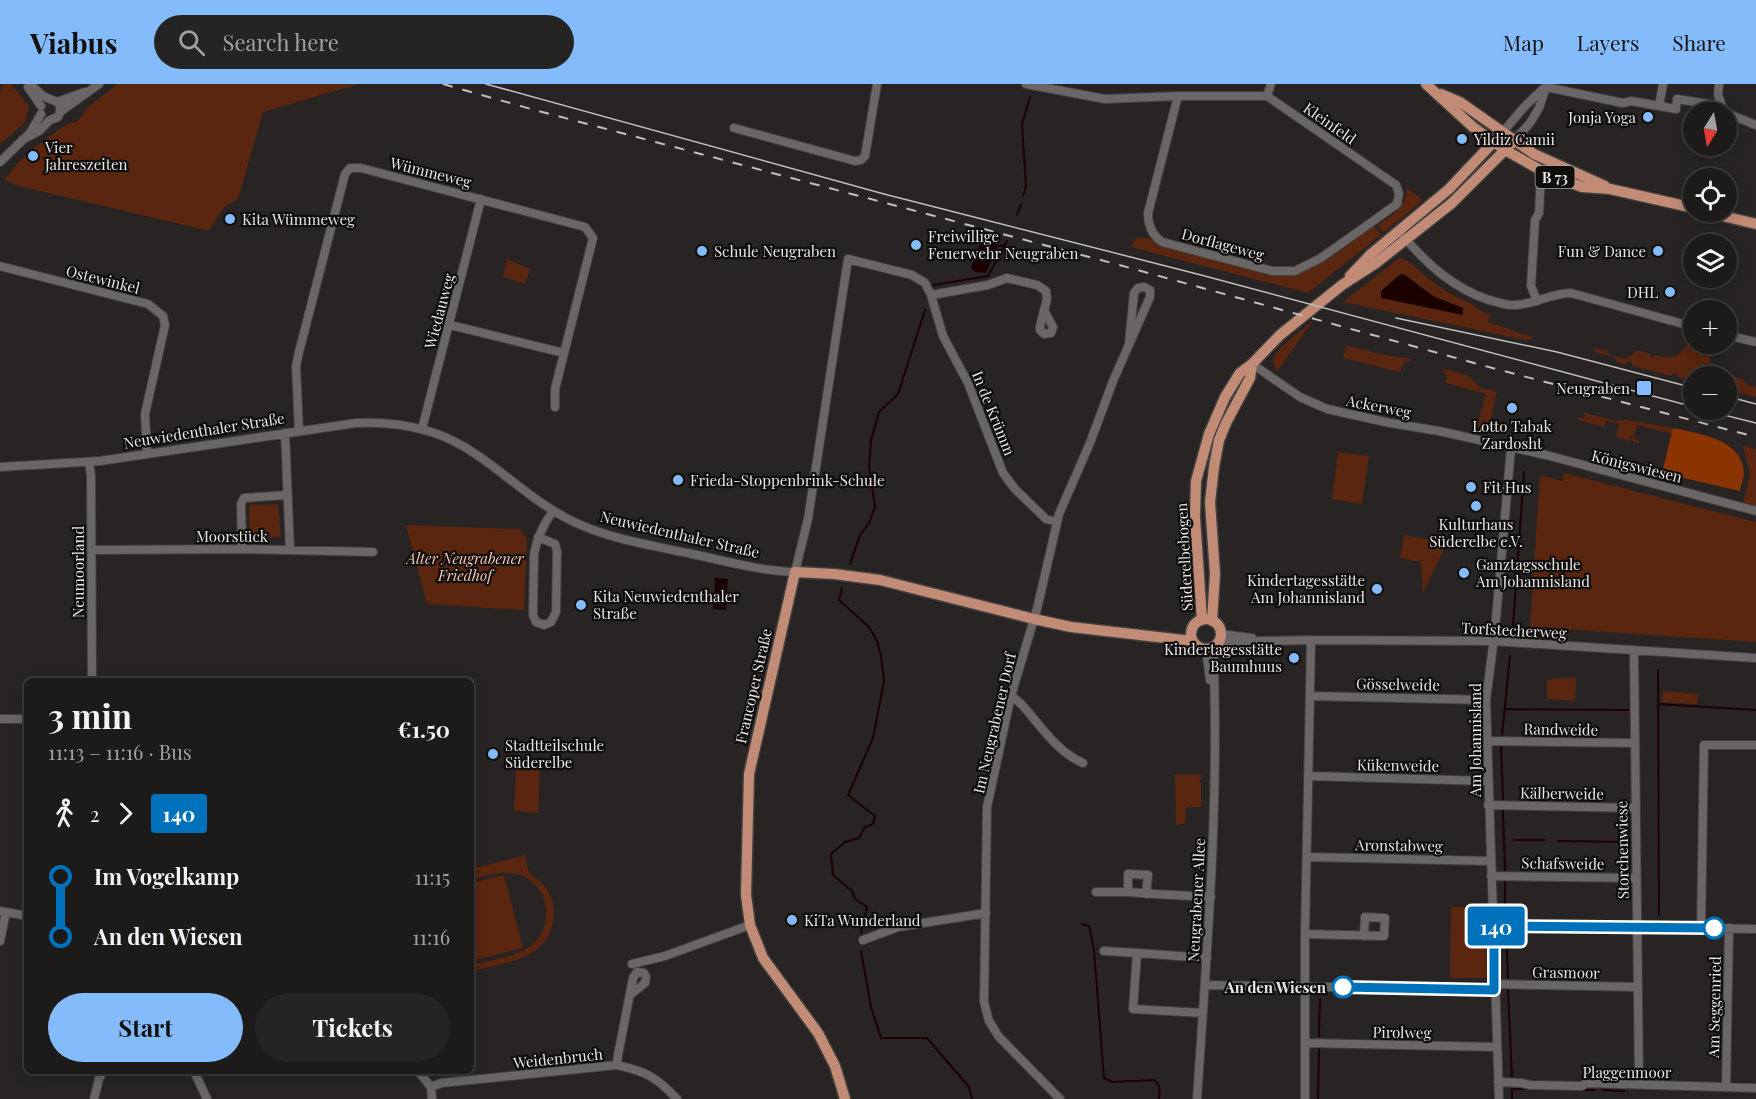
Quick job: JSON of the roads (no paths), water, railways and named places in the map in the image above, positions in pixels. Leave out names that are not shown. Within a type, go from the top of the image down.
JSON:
[{"type":"main road","name":"B 73","points":[[1426,84],[1453,111],[1505,150],[1541,171],[1582,187],[1610,189],[1683,206]]},
{"type":"main road","name":"B 73","points":[[1436,92],[1460,102],[1540,158],[1610,189]]},
{"type":"main road","name":"Süderelbebogen","points":[[1402,236],[1502,133]]},
{"type":"main road","name":"Süderelbebogen","points":[[1207,620],[1195,517],[1198,472],[1209,434],[1225,398],[1240,373],[1280,335],[1342,285],[1371,254],[1452,203],[1514,141]]},
{"type":"main road","points":[[1737,219],[1756,224]]},
{"type":"main road","name":"Süderelbebogen","points":[[1207,620],[1215,574],[1210,502],[1214,468],[1219,440],[1250,378],[1252,364]]},
{"type":"main road","name":"Neuwiedenthaler Straße","points":[[795,572],[880,580],[1034,619],[1081,628],[1128,634],[1191,637]]},
{"type":"main road","name":"Francoper Straße","points":[[795,572],[749,774],[746,895],[750,925],[756,943],[769,968],[818,1033],[835,1066],[845,1099]]},
{"type":"main road","name":"Süderelbebogen","points":[[1191,637],[1194,625],[1207,620],[1218,626],[1214,643]]},
{"type":"main road","points":[[1191,637],[1198,647],[1214,643]]},
{"type":"street","points":[[22,140],[58,117],[60,112],[60,106],[28,84]]},
{"type":"street","points":[[28,84],[41,110],[50,120]]},
{"type":"street","points":[[60,112],[99,84]]},
{"type":"street","points":[[734,128],[859,160],[867,151],[877,84]]},
{"type":"street","points":[[1026,84],[1105,99],[1267,96],[1271,84]]},
{"type":"street","points":[[1659,106],[1664,84]]},
{"type":"street","points":[[1719,84],[1718,95],[1721,102]]},
{"type":"street","points":[[1547,85],[1623,103],[1631,101],[1677,110],[1677,99]]},
{"type":"street","points":[[1502,133],[1547,85]]},
{"type":"street","points":[[1514,141],[1534,115],[1547,85]]},
{"type":"street","points":[[0,162],[30,133],[41,110],[53,101],[91,90]]},
{"type":"street","name":"Dorflageweg","points":[[1178,96],[1148,213],[1151,229],[1162,242],[1272,271],[1295,270],[1314,263],[1393,207],[1399,198],[1398,189]]},
{"type":"street","name":"Kleinfeld","points":[[1267,96],[1390,181],[1398,189]]},
{"type":"street","points":[[1661,96],[1689,102]]},
{"type":"street","points":[[1737,117],[1756,125]]},
{"type":"street","name":"Wümmeweg","points":[[299,431],[296,366],[303,330],[345,174],[350,168],[361,168],[585,227],[593,238],[555,389],[555,406]]},
{"type":"street","points":[[1537,301],[1531,286],[1534,229],[1539,213],[1541,171]]},
{"type":"street","name":"Wiedauweg","points":[[422,429],[481,199]]},
{"type":"street","points":[[1402,236],[1438,272],[1469,292],[1509,305],[1571,293],[1683,324]]},
{"type":"street","name":"In de Krümm","points":[[848,259],[916,276],[925,283],[931,295],[943,336],[968,383],[1004,473],[1015,489],[1046,519],[1057,522]]},
{"type":"street","name":"Francoper Straße","points":[[795,572],[808,519],[848,259]]},
{"type":"street","name":"Ostewinkel","points":[[0,266],[147,304],[163,315],[165,325],[145,414],[147,454]]},
{"type":"street","points":[[931,295],[988,285],[1011,278],[1044,289],[1047,299],[1044,310]]},
{"type":"street","name":"Im Neugrabener Dorf","points":[[1060,1099],[999,1037],[989,1021],[984,1002],[987,807],[1011,696],[1034,619],[1057,522],[1113,381],[1130,343],[1150,297],[1150,291],[1144,287],[1138,288],[1134,293],[1130,343]]},
{"type":"street","points":[[450,326],[564,354]]},
{"type":"street","points":[[1737,338],[1756,342]]},
{"type":"street","name":"Ackerweg","points":[[1252,364],[1290,392],[1327,409],[1511,448]]},
{"type":"street","name":"Neuwiedenthaler Straße","points":[[0,467],[89,462],[342,424],[376,422],[422,429],[448,438],[476,454],[553,511],[609,536],[745,566],[795,572]]},
{"type":"street","points":[[285,433],[290,550]]},
{"type":"street","name":"Königswiesen","points":[[1511,448],[1546,455],[1756,511]]},
{"type":"street","name":"Am Johannisland","points":[[1499,1099],[1486,700],[1511,448]]},
{"type":"street","name":"Neumoorland","points":[[89,462],[92,678]]},
{"type":"street","points":[[242,549],[241,504],[244,498],[286,495]]},
{"type":"street","points":[[538,537],[555,544],[558,551],[555,616],[551,622],[544,625],[536,622],[533,615],[534,554],[538,537],[553,511]]},
{"type":"street","name":"Moorstück","points":[[92,550],[242,549],[373,552]]},
{"type":"street","name":"Torfstecherweg","points":[[1214,643],[1270,640],[1493,641],[1756,658]]},
{"type":"street","points":[[1305,1099],[1306,857],[1311,640]]},
{"type":"street","name":"Neugrabener Allee","points":[[1197,1099],[1211,897],[1215,744],[1214,643]]},
{"type":"street","name":"Storchenwiese","points":[[1634,651],[1639,1084]]},
{"type":"street","points":[[1011,696],[1021,702],[1065,753],[1083,763]]},
{"type":"street","name":"Gösselweide","points":[[1310,696],[1486,700]]},
{"type":"street","points":[[0,719],[24,719]]},
{"type":"street","name":"Randweide","points":[[1487,741],[1635,743]]},
{"type":"street","points":[[1701,928],[1704,745],[1756,746]]},
{"type":"street","name":"Kükenweide","points":[[1308,776],[1488,781]]},
{"type":"street","name":"Kälberweide","points":[[1488,805],[1635,808]]},
{"type":"street","name":"Aronstabweg","points":[[1306,857],[1490,861]]},
{"type":"street","points":[[1128,892],[1128,874],[1148,875],[1146,894]]},
{"type":"street","name":"Schafsweide","points":[[1491,876],[1636,878]]},
{"type":"street","points":[[1096,892],[1211,897]]},
{"type":"street","points":[[0,941],[3,912],[24,916]]},
{"type":"street","points":[[862,940],[904,926],[986,913]]},
{"type":"street","points":[[632,964],[665,956],[750,925]]},
{"type":"street","points":[[1494,926],[1756,929]]},
{"type":"street","name":"Am Seggenried","points":[[1726,1087],[1729,928]]},
{"type":"street","points":[[1305,934],[1364,936]]},
{"type":"street","points":[[1104,951],[1207,958]]},
{"type":"street","points":[[1137,953],[1132,1009],[1203,1013]]},
{"type":"street","name":"Grasmoor","points":[[1205,985],[1637,987]]},
{"type":"street","points":[[617,1065],[630,995]]},
{"type":"street","name":"Pirolweg","points":[[1306,1043],[1497,1047]]},
{"type":"street","name":"Weidenbruch","points":[[431,1087],[441,1083],[617,1065],[644,1071],[661,1082],[676,1099]]},
{"type":"street","points":[[94,1099],[102,1074]]},
{"type":"street","points":[[195,1074],[207,1099]]},
{"type":"street","points":[[420,1074],[431,1087],[432,1099]]},
{"type":"street","name":"Plaggenmoor","points":[[1498,1082],[1530,1085],[1639,1084],[1756,1088]]},
{"type":"waterway","points":[[1023,196],[1026,186],[1022,124],[1030,97]]},
{"type":"waterway","points":[[1017,215],[1021,204]]},
{"type":"waterway","points":[[933,285],[988,276],[1007,241]]},
{"type":"waterway","points":[[998,246],[1005,245]]},
{"type":"waterway","points":[[850,564],[860,535],[869,523],[875,507],[869,466],[871,440],[879,412],[898,394],[925,310]]},
{"type":"waterway","points":[[1513,626],[1524,472]]},
{"type":"waterway","points":[[842,588],[839,600],[869,627],[877,641],[884,681],[873,738],[848,795],[875,816],[873,824],[865,827],[859,838],[845,842],[831,854],[833,875],[852,891],[855,899],[867,907],[861,933]]},
{"type":"waterway","points":[[1502,735],[1510,656]]},
{"type":"waterway","points":[[1658,670],[1659,915]]},
{"type":"waterway","points":[[1658,704],[1756,710]]},
{"type":"waterway","points":[[1505,709],[1628,710]]},
{"type":"waterway","points":[[1501,746],[1503,800]]},
{"type":"waterway","points":[[1503,810],[1505,871]]},
{"type":"waterway","points":[[1514,840],[1544,840]]},
{"type":"waterway","points":[[1558,841],[1631,842]]},
{"type":"waterway","points":[[1505,881],[1505,914]]},
{"type":"waterway","points":[[1082,924],[1089,926],[1094,950],[1104,1078],[1112,1082],[1154,1080],[1159,1086],[1159,1099]]},
{"type":"waterway","points":[[1506,935],[1508,978]]},
{"type":"waterway","points":[[861,951],[871,1007],[881,1038],[927,1038],[969,1087],[972,1099]]},
{"type":"waterway","points":[[1508,990],[1512,1077]]},
{"type":"waterway","points":[[1319,1036],[1320,999]]},
{"type":"waterway","points":[[1318,1099],[1319,1049]]},
{"type":"waterway","points":[[1512,1089],[1530,1089]]},
{"type":"waterway","points":[[1512,1089],[1512,1099]]},
{"type":"waterway","points":[[1580,1090],[1595,1090]]},
{"type":"waterway","points":[[1603,1090],[1624,1091]]},
{"type":"tram line","points":[[486,84],[884,194],[1201,275],[1683,404]]},
{"type":"tram line","points":[[1396,318],[1557,352],[1683,385]]},
{"type":"tram line","points":[[1737,399],[1756,404]]},
{"type":"tram line","points":[[1737,418],[1756,423]]},
{"type":"railway","points":[[443,84],[1112,263],[1496,369],[1756,437]]},
{"type":"place","name":"Jonja Yoga","points":[[1648,117]]},
{"type":"place","name":"Yildiz Camii","points":[[1462,139]]},
{"type":"place","name":"Vier Jahreszeiten","points":[[33,156]]},
{"type":"place","name":"Kita Wümmeweg","points":[[230,219]]},
{"type":"place","name":"Freiwillige Feuerwehr Neugraben","points":[[916,245]]},
{"type":"place","name":"Schule Neugraben","points":[[702,251]]},
{"type":"place","name":"Fun & Dance","points":[[1658,251]]},
{"type":"place","name":"DHL","points":[[1670,292]]},
{"type":"place","name":"Neugraben","points":[[1644,388]]},
{"type":"place","name":"Lotto Tabak Zardosht","points":[[1512,408]]},
{"type":"place","name":"Frieda-Stoppenbrink-Schule","points":[[678,480]]},
{"type":"place","name":"Fit Hus","points":[[1471,487]]},
{"type":"place","name":"Kulturhaus Süderelbe e.V.","points":[[1476,506]]},
{"type":"place","name":"Ganztagsschule Am Johannisland","points":[[1464,573]]},
{"type":"place","name":"Kindertagesstätte Am Johannisland","points":[[1377,589]]},
{"type":"place","name":"Kita Neuwiedenthaler Straße","points":[[581,605]]},
{"type":"place","name":"Kindertagesstätte Baumhuus","points":[[1294,658]]},
{"type":"place","name":"Stadtteilschule Süderelbe","points":[[493,754]]},
{"type":"place","name":"KiTa Wunderland","points":[[792,920]]},
{"type":"place","name":"An den Wiesen","points":[[1343,987]]},
{"type":"park label","name":"Alter Neugrabener Friedhof","points":[[465,566]]}]
